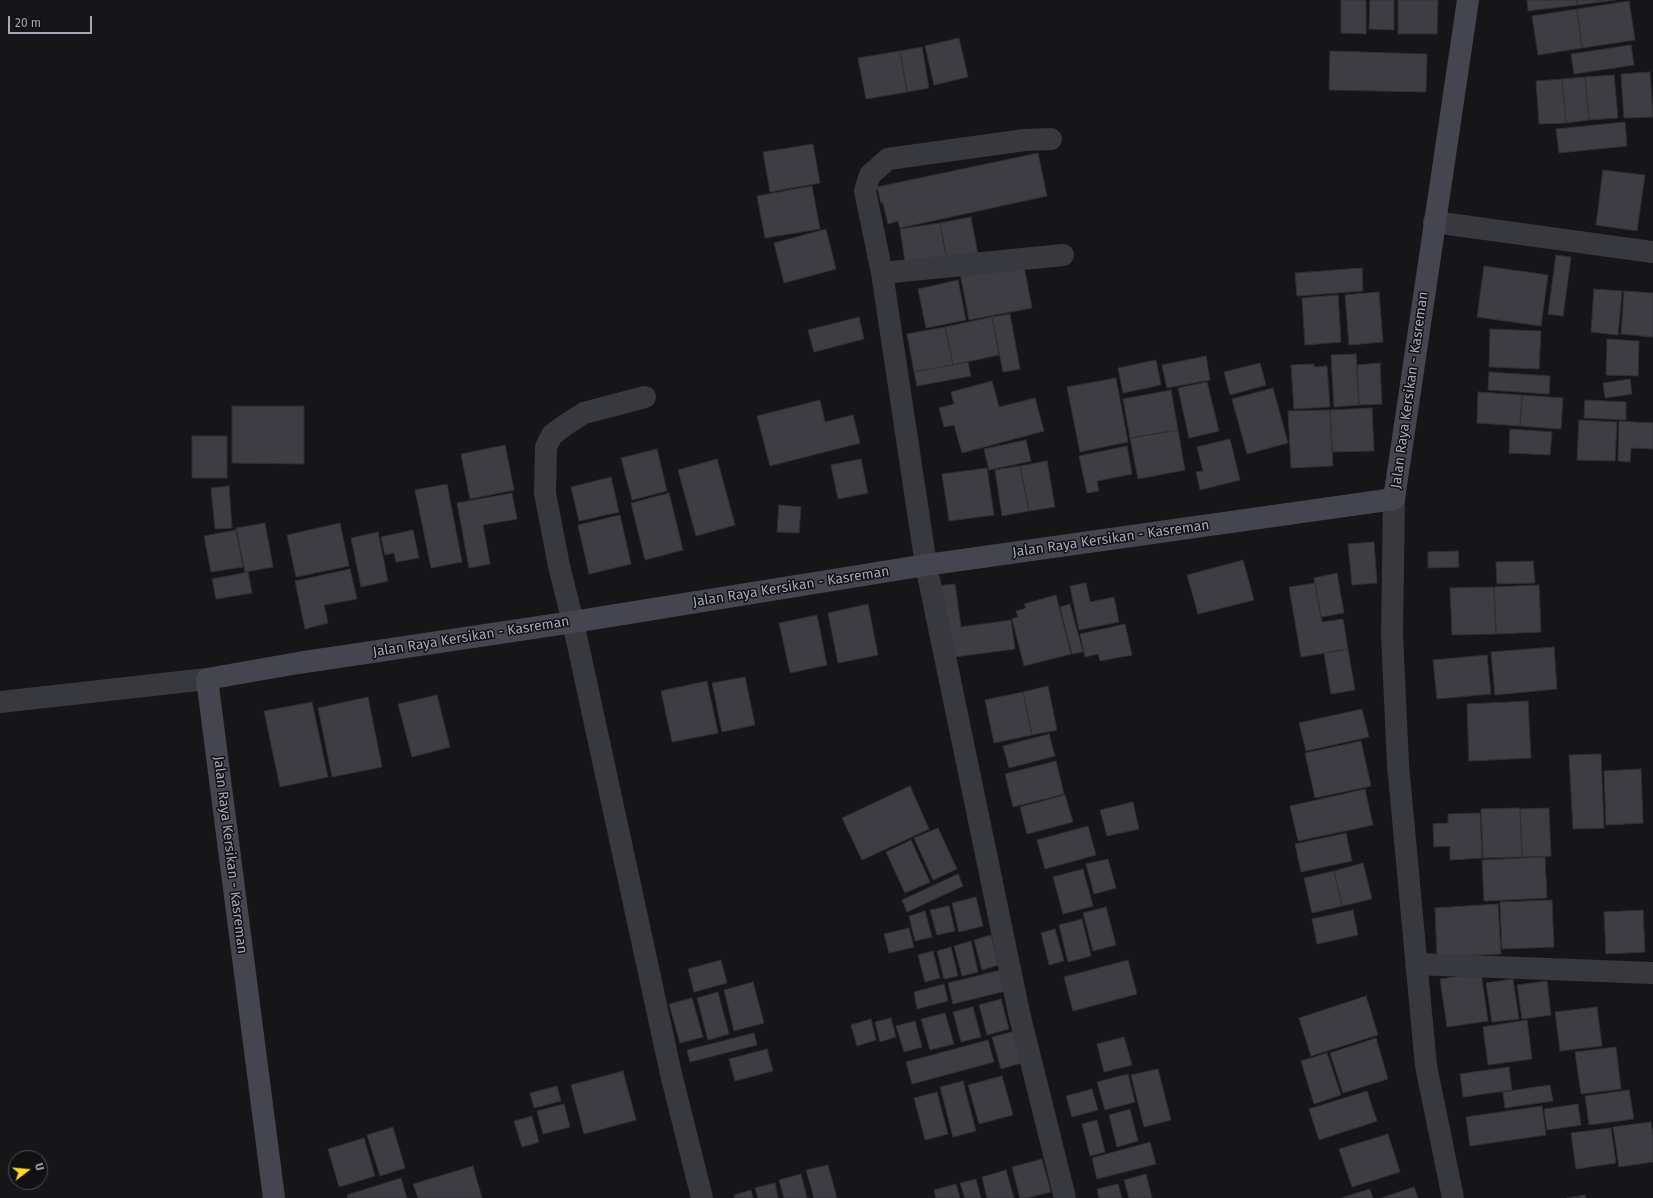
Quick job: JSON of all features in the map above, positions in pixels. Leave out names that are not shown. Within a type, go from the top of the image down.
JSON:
[{"type":"street","name":"Jalan Raya Kersikan - Kasreman","points":[[274,1198],[207,679],[298,663],[573,622],[926,566],[1394,499],[1468,0]]},
{"type":"street","points":[[1051,139],[1025,140],[888,159],[870,175],[866,191],[882,273],[926,566],[1019,1013],[1066,1198]]},
{"type":"street","points":[[1434,222],[1653,252]]},
{"type":"street","points":[[882,273],[1063,255]]},
{"type":"street","points":[[645,397],[584,413],[565,424],[552,435],[546,447],[545,493],[559,566],[573,622],[671,1074],[702,1198]]},
{"type":"street","points":[[1394,499],[1392,634],[1398,765],[1426,1066],[1453,1198]]},
{"type":"street","points":[[0,702],[207,679]]},
{"type":"street","points":[[1416,964],[1653,973]]},
{"type":"building","points":[[1341,0],[1366,0],[1366,34],[1341,33]]},
{"type":"building","points":[[1370,0],[1394,0],[1394,30],[1369,29]]},
{"type":"building","points":[[1398,0],[1438,0],[1437,34],[1398,34]]},
{"type":"building","points":[[1527,0],[1577,0],[1577,5],[1528,11]]},
{"type":"building","points":[[1577,0],[1616,0],[1577,5]]},
{"type":"building","points":[[1629,1],[1635,40],[1582,48],[1577,9]]},
{"type":"building","points":[[1577,9],[1582,48],[1538,55],[1532,16]]},
{"type":"building","points":[[959,38],[968,77],[934,85],[925,46]]},
{"type":"building","points":[[1631,45],[1634,65],[1574,74],[1571,54]]},
{"type":"building","points":[[922,47],[929,88],[907,92],[900,51]]},
{"type":"building","points":[[900,51],[907,92],[866,99],[858,58]]},
{"type":"building","points":[[1330,51],[1427,54],[1426,92],[1329,90]]},
{"type":"building","points":[[1650,72],[1653,117],[1624,118],[1621,74]]},
{"type":"building","points":[[1614,75],[1618,118],[1589,120],[1585,77]]},
{"type":"building","points":[[1585,77],[1589,120],[1566,123],[1562,79]]},
{"type":"building","points":[[1562,79],[1566,123],[1539,124],[1536,81]]},
{"type":"building","points":[[1625,122],[1627,146],[1559,153],[1556,129]]},
{"type":"building","points":[[813,144],[820,183],[770,192],[763,152]]},
{"type":"building","points":[[1038,153],[1047,196],[900,228],[898,221],[888,224],[877,187]]},
{"type":"building","points":[[1603,170],[1645,175],[1637,231],[1596,225]]},
{"type":"building","points":[[812,186],[820,229],[765,238],[757,196]]},
{"type":"building","points":[[971,217],[978,255],[947,261],[940,223]]},
{"type":"building","points":[[940,223],[947,261],[906,268],[900,229]]},
{"type":"building","points":[[826,229],[836,269],[784,283],[774,243]]},
{"type":"building","points":[[1556,255],[1571,257],[1563,316],[1548,314]]},
{"type":"building","points":[[1023,261],[1032,308],[969,320],[960,273]]},
{"type":"building","points":[[1484,266],[1548,275],[1541,326],[1477,317]]},
{"type":"building","points":[[1362,268],[1363,291],[1297,296],[1295,273]]},
{"type":"building","points":[[958,280],[966,320],[926,328],[918,289]]},
{"type":"building","points":[[1594,289],[1622,291],[1618,335],[1591,332]]},
{"type":"building","points":[[1624,291],[1653,293],[1653,337],[1621,334]]},
{"type":"building","points":[[1379,292],[1383,342],[1349,345],[1345,295]]},
{"type":"building","points":[[1338,295],[1341,342],[1305,345],[1302,298]]},
{"type":"building","points":[[1010,314],[1020,369],[1003,372],[992,317]]},
{"type":"building","points":[[859,317],[864,339],[814,352],[808,330]]},
{"type":"building","points":[[992,317],[999,355],[953,365],[945,327]]},
{"type":"building","points":[[945,327],[953,365],[914,372],[907,334]]},
{"type":"building","points":[[1490,329],[1541,331],[1539,369],[1489,367]]},
{"type":"building","points":[[1607,339],[1639,341],[1638,376],[1606,375]]},
{"type":"building","points":[[1356,354],[1359,405],[1334,407],[1331,355]]},
{"type":"building","points":[[1206,356],[1210,380],[1167,388],[1162,365]]},
{"type":"building","points":[[1156,360],[1161,385],[1123,393],[1118,368]]},
{"type":"building","points":[[968,362],[971,376],[917,386],[914,372]]},
{"type":"building","points":[[1260,363],[1266,385],[1230,395],[1224,372]]},
{"type":"building","points":[[1380,363],[1382,404],[1359,405],[1357,365]]},
{"type":"building","points":[[1314,364],[1314,367],[1327,366],[1330,407],[1294,409],[1291,365]]},
{"type":"building","points":[[1489,372],[1550,376],[1549,394],[1488,390]]},
{"type":"building","points":[[1116,378],[1128,442],[1080,452],[1067,387]]},
{"type":"building","points":[[1630,379],[1632,394],[1605,398],[1603,383]]},
{"type":"building","points":[[992,381],[999,407],[1035,398],[1044,431],[962,453],[954,425],[944,427],[939,408],[954,404],[951,392]]},
{"type":"building","points":[[1207,382],[1219,431],[1189,438],[1178,388]]},
{"type":"building","points":[[1273,388],[1288,443],[1247,454],[1232,399]]},
{"type":"building","points":[[1171,390],[1178,430],[1130,438],[1123,399]]},
{"type":"building","points":[[1478,392],[1522,395],[1520,426],[1477,423]]},
{"type":"building","points":[[1522,395],[1563,398],[1561,429],[1520,426]]},
{"type":"building","points":[[820,400],[825,422],[853,415],[860,443],[770,466],[757,416]]},
{"type":"building","points":[[1585,400],[1626,402],[1626,420],[1584,418]]},
{"type":"building","points":[[232,406],[304,406],[304,464],[232,463]]},
{"type":"building","points":[[1372,408],[1374,451],[1332,452],[1330,410]]},
{"type":"building","points":[[1330,410],[1333,466],[1291,468],[1288,411]]},
{"type":"building","points":[[1579,420],[1617,422],[1615,461],[1577,460]]},
{"type":"building","points":[[1619,421],[1653,423],[1653,449],[1631,448],[1630,462],[1618,461]]},
{"type":"building","points":[[1510,429],[1552,432],[1550,455],[1509,453]]},
{"type":"building","points":[[1178,430],[1185,470],[1138,479],[1130,438]]},
{"type":"building","points":[[192,436],[227,436],[227,478],[192,478]]},
{"type":"building","points":[[1230,439],[1240,480],[1200,490],[1196,472],[1203,471],[1197,447]]},
{"type":"building","points":[[1026,440],[1031,461],[989,470],[984,449]]},
{"type":"building","points":[[505,445],[514,490],[470,499],[461,454]]},
{"type":"building","points":[[1127,446],[1132,474],[1097,481],[1099,491],[1087,493],[1079,456]]},
{"type":"building","points":[[657,449],[667,491],[632,500],[621,458]]},
{"type":"building","points":[[717,459],[735,525],[696,536],[678,470]]},
{"type":"building","points":[[861,459],[868,493],[838,499],[831,465]]},
{"type":"building","points":[[1047,461],[1055,507],[1029,511],[1020,466]]},
{"type":"building","points":[[1020,466],[1029,511],[1002,516],[995,470]]},
{"type":"building","points":[[987,468],[994,515],[949,521],[942,474]]},
{"type":"building","points":[[611,477],[619,512],[579,521],[571,487]]},
{"type":"building","points":[[447,484],[462,562],[431,568],[415,490]]},
{"type":"building","points":[[229,486],[232,528],[215,529],[211,488]]},
{"type":"building","points":[[512,493],[517,519],[483,525],[490,564],[469,568],[457,503]]},
{"type":"building","points":[[669,493],[683,550],[645,560],[631,503]]},
{"type":"building","points":[[779,505],[801,507],[799,533],[777,532]]},
{"type":"building","points":[[620,515],[631,564],[589,574],[578,525]]},
{"type":"building","points":[[265,523],[273,567],[245,572],[236,528]]},
{"type":"building","points":[[340,523],[349,566],[296,577],[287,535]]},
{"type":"building","points":[[236,530],[243,567],[211,572],[204,536]]},
{"type":"building","points":[[413,530],[419,558],[396,562],[394,553],[385,555],[381,537]]},
{"type":"building","points":[[378,532],[388,581],[361,587],[351,538]]},
{"type":"building","points":[[1374,542],[1377,583],[1352,585],[1348,544]]},
{"type":"building","points":[[1458,551],[1459,567],[1428,568],[1428,552]]},
{"type":"building","points":[[1243,560],[1254,600],[1198,614],[1187,575]]},
{"type":"building","points":[[1533,561],[1535,583],[1497,584],[1496,562]]},
{"type":"building","points":[[350,569],[357,599],[324,605],[328,623],[305,629],[295,581]]},
{"type":"building","points":[[248,572],[252,593],[216,599],[212,579]]},
{"type":"building","points":[[1337,573],[1344,613],[1321,617],[1314,578]]},
{"type":"building","points":[[1086,583],[1090,602],[1114,597],[1119,622],[1079,630],[1070,586]]},
{"type":"building","points":[[1315,583],[1322,622],[1343,619],[1348,649],[1301,657],[1289,587]]},
{"type":"building","points":[[955,584],[961,627],[1011,620],[1015,649],[947,658],[937,586]]},
{"type":"building","points":[[1539,585],[1541,632],[1496,634],[1494,587]]},
{"type":"building","points":[[1494,587],[1496,634],[1452,635],[1450,588]]},
{"type":"building","points":[[1056,595],[1071,654],[1024,666],[1012,619],[1018,617],[1016,611],[1026,608],[1024,604]]},
{"type":"building","points":[[868,604],[878,655],[838,663],[828,613]]},
{"type":"building","points":[[1070,604],[1083,652],[1072,654],[1060,607]]},
{"type":"building","points":[[817,615],[827,665],[790,673],[779,623]]},
{"type":"building","points":[[1125,624],[1132,655],[1100,661],[1098,654],[1085,657],[1080,634]]},
{"type":"building","points":[[1554,647],[1557,689],[1495,695],[1491,652]]},
{"type":"building","points":[[1348,649],[1355,690],[1331,694],[1324,653]]},
{"type":"building","points":[[1487,655],[1491,694],[1437,699],[1433,660]]},
{"type":"building","points":[[745,677],[755,725],[722,732],[712,683]]},
{"type":"building","points":[[707,681],[718,733],[672,742],[661,691]]},
{"type":"building","points":[[1048,686],[1057,730],[1032,735],[1023,692]]},
{"type":"building","points":[[1023,692],[1032,735],[994,743],[985,700]]},
{"type":"building","points":[[437,695],[450,747],[412,757],[398,704]]},
{"type":"building","points":[[368,697],[382,767],[332,777],[318,708]]},
{"type":"building","points":[[1528,701],[1531,758],[1469,761],[1467,704]]},
{"type":"building","points":[[312,702],[328,777],[280,787],[264,711]]},
{"type":"building","points":[[1362,709],[1369,737],[1306,751],[1299,723]]},
{"type":"building","points":[[1049,734],[1055,756],[1009,768],[1003,746]]},
{"type":"building","points":[[1361,741],[1371,786],[1315,798],[1305,753]]},
{"type":"building","points":[[1601,754],[1604,828],[1573,829],[1569,755]]},
{"type":"building","points":[[1056,761],[1064,794],[1013,807],[1005,774]]},
{"type":"building","points":[[1641,769],[1643,823],[1606,825],[1604,771]]},
{"type":"building","points":[[910,786],[929,829],[862,860],[842,818]]},
{"type":"building","points":[[1365,789],[1373,825],[1298,841],[1290,806]]},
{"type":"building","points":[[1065,795],[1073,822],[1027,834],[1020,807]]},
{"type":"building","points":[[1133,802],[1139,829],[1107,836],[1100,810]]},
{"type":"building","points":[[1520,808],[1522,857],[1483,858],[1481,809]]},
{"type":"building","points":[[1549,808],[1551,856],[1522,857],[1520,809]]},
{"type":"building","points":[[1480,813],[1482,858],[1450,860],[1450,846],[1434,847],[1433,824],[1448,823],[1448,814]]},
{"type":"building","points":[[1088,826],[1096,855],[1045,869],[1037,840]]},
{"type":"building","points":[[938,828],[957,869],[933,880],[914,838]]},
{"type":"building","points":[[1346,833],[1352,861],[1301,872],[1295,844]]},
{"type":"building","points":[[911,840],[930,882],[905,893],[886,852]]},
{"type":"building","points":[[1545,857],[1547,898],[1484,901],[1482,860]]},
{"type":"building","points":[[1108,859],[1116,888],[1094,894],[1086,864]]},
{"type":"building","points":[[1363,863],[1372,899],[1342,906],[1334,871]]},
{"type":"building","points":[[1083,869],[1093,906],[1063,914],[1053,877]]},
{"type":"building","points":[[1334,871],[1342,906],[1312,913],[1304,878]]},
{"type":"building","points":[[958,874],[963,886],[907,912],[902,900]]},
{"type":"building","points":[[976,897],[983,926],[959,932],[952,903]]},
{"type":"building","points":[[1552,900],[1554,947],[1502,949],[1500,902]]},
{"type":"building","points":[[1498,904],[1501,954],[1437,957],[1435,908]]},
{"type":"building","points":[[949,906],[955,931],[937,935],[930,910]]},
{"type":"building","points":[[1106,907],[1116,945],[1093,951],[1083,913]]},
{"type":"building","points":[[1353,910],[1358,935],[1317,944],[1312,919]]},
{"type":"building","points":[[1643,910],[1645,952],[1606,954],[1604,912]]},
{"type":"building","points":[[925,911],[932,937],[915,941],[909,916]]},
{"type":"building","points":[[1082,919],[1091,956],[1068,962],[1059,925]]},
{"type":"building","points":[[909,928],[914,947],[889,953],[884,934]]},
{"type":"building","points":[[1055,929],[1064,961],[1049,965],[1041,933]]},
{"type":"building","points":[[991,935],[998,965],[982,970],[974,940]]},
{"type":"building","points":[[971,941],[978,972],[962,976],[954,946]]},
{"type":"building","points":[[951,947],[958,976],[944,979],[937,951]]},
{"type":"building","points":[[933,951],[940,978],[925,982],[918,955]]},
{"type":"building","points":[[721,960],[727,983],[694,992],[688,969]]},
{"type":"building","points":[[1128,960],[1137,994],[1073,1011],[1064,977]]},
{"type":"building","points":[[1001,970],[1006,991],[953,1004],[948,983]]},
{"type":"building","points":[[1481,973],[1488,1021],[1447,1027],[1440,979]]},
{"type":"building","points":[[1513,979],[1519,1019],[1492,1022],[1486,983]]},
{"type":"building","points":[[1547,981],[1551,1015],[1522,1019],[1517,985]]},
{"type":"building","points":[[753,982],[764,1023],[734,1031],[724,990]]},
{"type":"building","points":[[944,984],[948,1001],[917,1009],[914,992]]},
{"type":"building","points":[[718,992],[729,1034],[708,1040],[697,998]]},
{"type":"building","points":[[1366,996],[1378,1035],[1311,1056],[1299,1018]]},
{"type":"building","points":[[692,998],[703,1037],[680,1043],[669,1004]]},
{"type":"building","points":[[1001,999],[1009,1029],[987,1035],[979,1005]]},
{"type":"building","points":[[973,1007],[981,1037],[961,1042],[953,1012]]},
{"type":"building","points":[[1597,1007],[1602,1046],[1560,1051],[1555,1012]]},
{"type":"building","points":[[945,1013],[954,1044],[930,1050],[921,1019]]},
{"type":"building","points":[[891,1018],[896,1037],[880,1042],[875,1022]]},
{"type":"building","points":[[871,1019],[876,1040],[857,1046],[851,1025]]},
{"type":"building","points":[[1527,1020],[1532,1059],[1488,1065],[1483,1027]]},
{"type":"building","points":[[915,1021],[922,1047],[904,1052],[896,1026]]},
{"type":"building","points":[[1019,1030],[1028,1061],[1001,1069],[992,1037]]},
{"type":"building","points":[[754,1033],[757,1045],[690,1062],[687,1050]]},
{"type":"building","points":[[1124,1037],[1132,1065],[1104,1072],[1097,1044]]},
{"type":"building","points":[[1376,1038],[1388,1079],[1343,1093],[1330,1053]]},
{"type":"building","points":[[988,1040],[994,1062],[912,1084],[906,1062]]},
{"type":"building","points":[[1616,1047],[1621,1089],[1581,1094],[1575,1052]]},
{"type":"building","points":[[767,1049],[773,1071],[735,1081],[729,1059]]},
{"type":"building","points":[[1327,1053],[1341,1095],[1314,1104],[1301,1061]]},
{"type":"building","points":[[1509,1067],[1512,1090],[1463,1097],[1460,1074]]},
{"type":"building","points":[[1158,1069],[1171,1120],[1144,1127],[1131,1075]]},
{"type":"building","points":[[623,1071],[636,1120],[584,1134],[571,1085]]},
{"type":"building","points":[[1128,1074],[1135,1102],[1105,1110],[1097,1082]]},
{"type":"building","points":[[1002,1076],[1013,1115],[979,1124],[968,1085]]},
{"type":"building","points":[[963,1081],[976,1131],[953,1137],[940,1087]]},
{"type":"building","points":[[1550,1085],[1553,1101],[1505,1108],[1503,1092]]},
{"type":"building","points":[[557,1086],[561,1101],[534,1108],[530,1093]]},
{"type":"building","points":[[1092,1089],[1098,1110],[1072,1117],[1066,1096]]},
{"type":"building","points":[[1629,1090],[1634,1119],[1589,1125],[1585,1096]]},
{"type":"building","points":[[1367,1091],[1377,1121],[1319,1140],[1309,1109]]},
{"type":"building","points":[[937,1092],[948,1134],[925,1140],[914,1098]]},
{"type":"building","points":[[564,1104],[570,1127],[543,1134],[537,1111]]},
{"type":"building","points":[[1578,1104],[1581,1125],[1547,1130],[1544,1109]]},
{"type":"building","points":[[1542,1106],[1546,1135],[1470,1146],[1466,1117]]},
{"type":"building","points":[[1130,1109],[1138,1141],[1117,1147],[1109,1115]]},
{"type":"building","points":[[532,1116],[539,1142],[522,1147],[514,1121]]},
{"type":"building","points":[[1097,1120],[1105,1152],[1090,1156],[1082,1124]]},
{"type":"building","points":[[1651,1122],[1653,1135],[1653,1162],[1619,1167],[1613,1127]]},
{"type":"building","points":[[393,1127],[405,1168],[380,1176],[367,1135]]},
{"type":"building","points":[[1611,1128],[1616,1163],[1576,1169],[1571,1133]]},
{"type":"building","points":[[1388,1134],[1400,1172],[1352,1187],[1339,1149]]},
{"type":"building","points":[[364,1138],[375,1176],[339,1187],[328,1149]]},
{"type":"building","points":[[1150,1142],[1156,1164],[1097,1179],[1092,1158]]},
{"type":"building","points":[[1042,1159],[1051,1192],[1027,1198],[1020,1198],[1012,1167]]},
{"type":"building","points":[[828,1165],[837,1198],[814,1198],[806,1170]]},
{"type":"building","points":[[473,1166],[482,1198],[418,1198],[413,1184]]},
{"type":"building","points":[[1006,1170],[1014,1198],[987,1198],[982,1177]]},
{"type":"building","points":[[801,1174],[807,1198],[784,1198],[779,1180]]},
{"type":"building","points":[[1146,1174],[1152,1198],[1129,1198],[1124,1180]]},
{"type":"building","points":[[401,1178],[407,1198],[348,1198],[347,1195]]},
{"type":"building","points":[[976,1179],[981,1198],[965,1198],[960,1183]]},
{"type":"building","points":[[775,1183],[778,1198],[758,1198],[755,1188]]},
{"type":"building","points":[[956,1184],[960,1198],[936,1198],[934,1190]]},
{"type":"building","points":[[1118,1184],[1122,1198],[1099,1198],[1097,1189]]},
{"type":"building","points":[[1414,1187],[1418,1198],[1381,1198]]},
{"type":"building","points":[[1370,1189],[1373,1198],[1341,1198]]},
{"type":"building","points":[[751,1190],[753,1198],[735,1198],[734,1195]]},
{"type":"building","points":[[1585,1195],[1586,1198],[1567,1198]]}]
